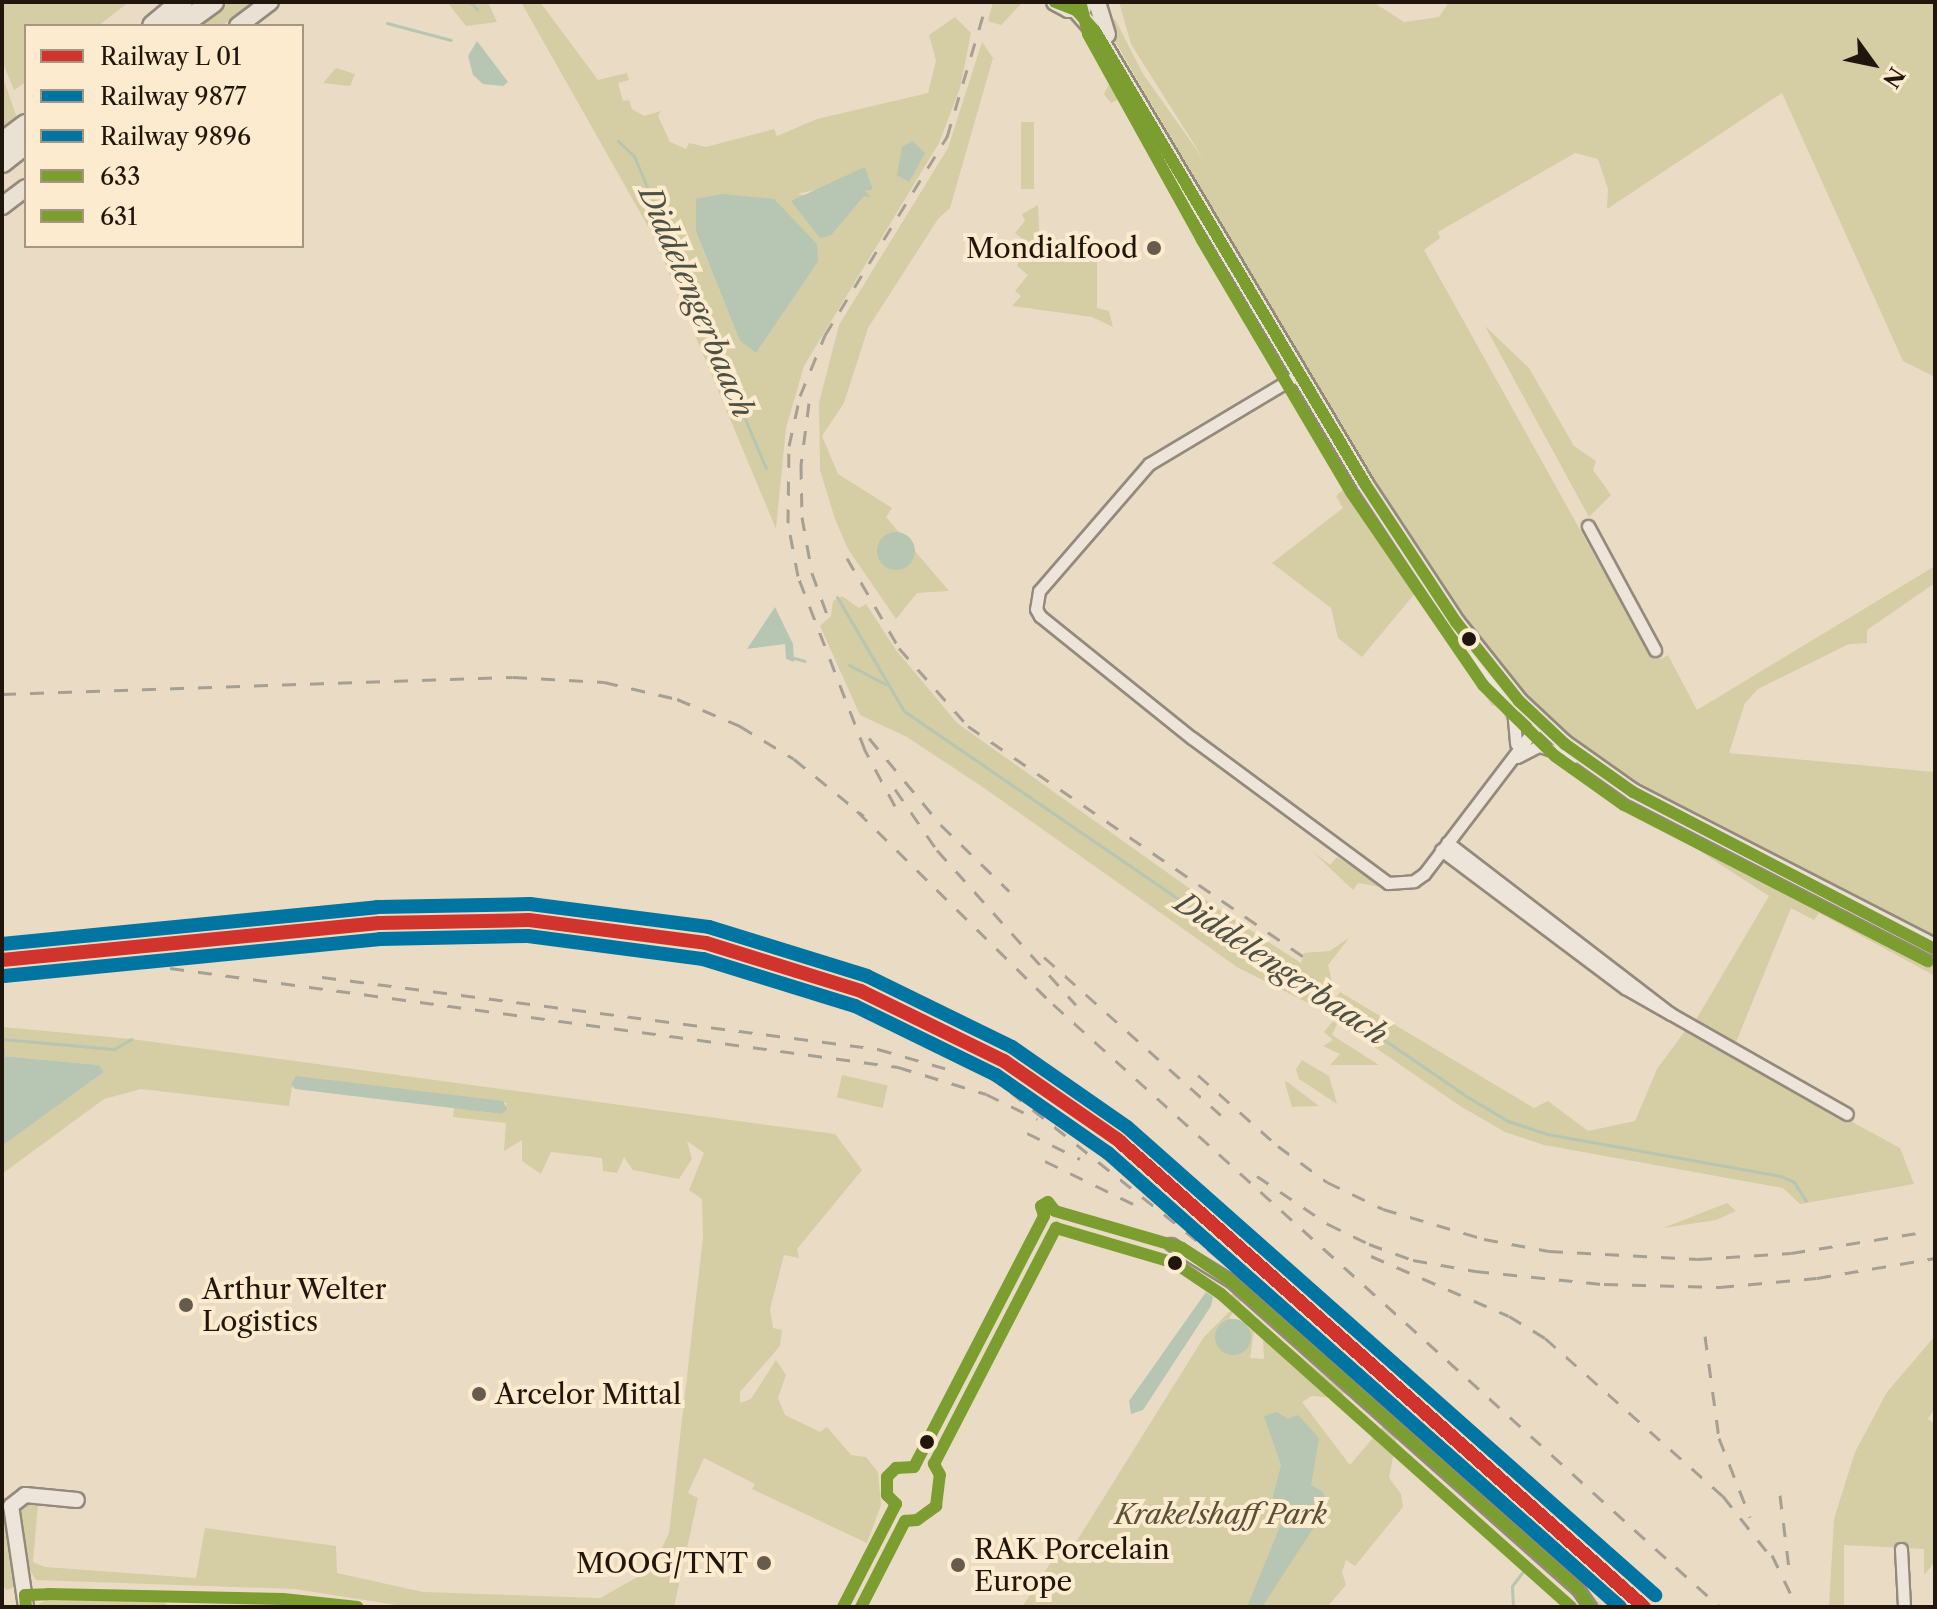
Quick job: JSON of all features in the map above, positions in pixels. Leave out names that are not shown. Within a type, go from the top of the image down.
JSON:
[{"type":"highway","points":[[155,24],[182,2]]},
{"type":"highway","points":[[182,24],[210,2]]},
{"type":"highway","points":[[2,162],[17,139]]},
{"type":"main road","points":[[241,24],[270,2]]},
{"type":"main road","points":[[1055,2],[1076,10],[1095,31],[1365,484],[1468,639],[1538,721],[1592,766],[1932,946]]},
{"type":"main road","points":[[1076,10],[1095,2],[1102,26],[1216,232]]},
{"type":"main road","points":[[2,206],[24,190]]},
{"type":"main road","points":[[26,1607],[11,1512],[14,1501],[25,1495],[77,1500]]},
{"type":"street","points":[[1301,373],[1149,464],[1039,591],[1036,609],[1192,738],[1388,883],[1414,881],[1525,749],[1553,747],[1592,766]]},
{"type":"street","points":[[1588,526],[1655,650]]},
{"type":"street","points":[[1468,639],[1476,664],[1513,708],[1516,744]]},
{"type":"street","points":[[1538,721],[1446,845],[1437,847],[1516,744],[1538,721]]},
{"type":"street","points":[[1446,845],[1625,988],[1847,1114]]},
{"type":"street","points":[[1171,1244],[1231,1281],[1578,1589],[1590,1607]]},
{"type":"street","points":[[1901,1549],[1904,1607]]},
{"type":"green space","points":[[2,2],[129,2],[101,24],[24,24],[24,83],[14,90],[2,61]]},
{"type":"green space","points":[[229,2],[253,2],[225,24],[202,24]]},
{"type":"green space","points":[[447,2],[488,2],[497,22],[466,26]]},
{"type":"green space","points":[[521,2],[540,2],[598,80],[627,73],[629,80],[618,83],[623,101],[629,100],[632,109],[644,116],[661,111],[658,116],[670,142],[686,149],[689,143],[706,147],[774,129],[777,136],[817,119],[928,93],[936,61],[929,35],[955,17],[971,33],[960,88],[939,143],[804,366],[786,428],[776,529],[654,237]],"holes":[[[865,167],[873,189],[865,189],[859,203],[797,194],[833,186]],[[696,199],[818,262],[756,353],[740,341],[696,233]]]},
{"type":"green space","points":[[993,2],[1023,2],[1001,25],[988,21]]},
{"type":"green space","points":[[1119,2],[1373,2],[1404,22],[1439,17],[1449,2],[1935,2],[1935,377],[1903,361],[1782,93],[1607,209],[1608,189],[1598,159],[1575,153],[1438,232],[1440,238],[1424,250],[1646,648],[1661,659],[1668,655],[1697,710],[1935,566],[1935,583],[1867,630],[1867,643],[1849,644],[1758,689],[1745,703],[1729,753],[1935,772],[1935,938],[1631,781],[1554,724],[1515,685],[1399,525],[1135,76],[1106,25],[1115,19],[1143,74],[1204,160],[1131,44]]},
{"type":"green space","points":[[1075,17],[1288,366],[1282,370],[1121,98],[1111,103],[1104,94],[1110,82]]},
{"type":"green space","points":[[982,42],[993,58],[950,208],[938,219],[868,328],[844,403],[822,436],[838,474],[892,508],[886,517],[949,591],[917,593],[896,619],[848,549],[835,519],[820,470],[819,403],[839,325],[948,148]]},
{"type":"green space","points":[[336,68],[355,74],[350,86],[323,83]]},
{"type":"green space","points":[[2,75],[17,118],[2,131]]},
{"type":"green space","points":[[1021,122],[1034,122],[1034,189],[1021,189]]},
{"type":"green space","points":[[1038,205],[1040,246],[1097,243],[1097,308],[1109,311],[1113,327],[1092,317],[1012,306],[1021,296],[1015,291],[1028,275],[1017,266],[1026,242],[1015,233],[1025,221],[1022,214]]},
{"type":"green space","points":[[1485,326],[1529,368],[1574,446],[1596,461],[1593,470],[1611,495],[1589,517]]},
{"type":"green space","points":[[1299,389],[1443,616],[1416,592],[1362,657],[1338,638],[1331,608],[1272,563],[1343,508],[1336,496],[1349,484],[1295,391]]},
{"type":"green space","points":[[842,596],[859,608],[866,604],[896,650],[957,723],[1227,915],[1301,963],[1304,953],[1330,951],[1350,937],[1328,965],[1332,982],[1314,1006],[1237,967],[987,790],[907,737],[860,715],[820,626],[831,616],[833,601]]},
{"type":"green space","points":[[1452,634],[1459,638],[1513,720],[1507,722],[1499,704],[1492,706],[1456,651]]},
{"type":"green space","points":[[1642,807],[1924,947],[1935,954],[1935,976],[1819,913],[1814,920],[1791,908],[1734,1047],[1694,1023],[1769,896],[1644,815]]},
{"type":"green space","points":[[1312,851],[1330,865],[1337,857],[1386,888],[1358,883],[1353,890]]},
{"type":"green space","points":[[1340,992],[1534,1108],[1548,1101],[1588,1131],[1635,1121],[1657,1069],[1685,1031],[1900,1148],[1914,1184],[1800,1204],[1783,1188],[1544,1145],[1505,1132],[1460,1106],[1330,1016],[1329,1007]]},
{"type":"green space","points":[[1333,1021],[1337,1024],[1332,1035],[1379,1065],[1330,1065],[1340,1054],[1323,1046],[1333,1040],[1324,1032]]},
{"type":"green space","points":[[3,1027],[131,1039],[835,1134],[862,1170],[797,1249],[799,1258],[784,1255],[770,1309],[773,1328],[782,1330],[780,1346],[740,1392],[740,1403],[751,1399],[776,1360],[786,1375],[778,1398],[785,1415],[820,1432],[827,1427],[851,1455],[866,1457],[878,1472],[881,1505],[867,1543],[752,1489],[755,1484],[704,1458],[688,1493],[698,1498],[674,1607],[409,1607],[295,1589],[36,1580],[28,1567],[17,1514],[25,1501],[38,1504],[33,1562],[45,1567],[196,1578],[205,1528],[336,1546],[337,1573],[423,1592],[600,1598],[652,1569],[669,1533],[703,1237],[702,1199],[689,1190],[704,1153],[687,1141],[692,1159],[679,1179],[633,1170],[624,1157],[617,1173],[603,1171],[602,1158],[551,1152],[541,1174],[522,1161],[522,1140],[504,1151],[506,1123],[453,1117],[454,1108],[502,1114],[507,1103],[292,1087],[289,1106],[141,1089],[104,1099],[2,1174],[2,1146],[104,1072],[99,1065],[2,1056]]},
{"type":"green space","points":[[1302,1060],[1329,1076],[1337,1104],[1299,1079],[1296,1069]]},
{"type":"green space","points":[[842,1075],[888,1086],[883,1108],[837,1097]]},
{"type":"green space","points":[[1286,1081],[1319,1106],[1292,1107]]},
{"type":"green space","points":[[1727,1203],[1736,1211],[1716,1220],[1663,1228]]},
{"type":"green space","name":"Krakelshaff Park","points":[[1235,1292],[1242,1300],[1229,1318],[1254,1331],[1250,1358],[1264,1359],[1263,1339],[1281,1340],[1345,1393],[1334,1398],[1312,1396],[1302,1402],[1350,1465],[1384,1425],[1397,1436],[1389,1478],[1401,1494],[1403,1507],[1355,1566],[1346,1560],[1342,1572],[1346,1585],[1327,1607],[1022,1607],[1064,1542],[1073,1547],[1204,1337],[1232,1309],[1227,1298]]},
{"type":"green space","points":[[1278,1311],[1540,1544],[1604,1607],[1595,1607],[1275,1314]]},
{"type":"green space","points":[[1935,1336],[1935,1408],[1928,1419],[1935,1424],[1935,1562],[1924,1575],[1924,1549],[1844,1545],[1844,1607],[1829,1607],[1834,1519],[1855,1452],[1887,1392]]},
{"type":"green space","points":[[2,1479],[16,1586],[7,1590],[2,1586]]},
{"type":"green space","points":[[48,1599],[163,1601],[168,1606],[33,1607]]},
{"type":"shaded area","points":[[477,41],[508,82],[503,86],[483,84],[473,75],[468,56]]},
{"type":"shaded area","points":[[912,141],[925,153],[909,182],[897,175],[902,147]]},
{"type":"shaded area","points":[[865,167],[873,189],[865,191],[871,197],[864,196],[831,235],[820,238],[791,201]]},
{"type":"shaded area","points":[[722,194],[774,199],[817,244],[818,262],[756,353],[740,341],[696,232],[696,199]]},
{"type":"shaded area","points":[[896,532],[910,537],[915,551],[910,565],[896,570],[882,565],[877,551],[882,537]]},
{"type":"shaded area","points":[[775,607],[793,644],[794,662],[786,659],[785,644],[747,649]]},
{"type":"shaded area","points":[[2,1056],[99,1065],[104,1072],[2,1146]]},
{"type":"shaded area","points":[[296,1076],[503,1101],[507,1109],[502,1114],[295,1089],[291,1084]]},
{"type":"shaded area","points":[[1206,1292],[1213,1297],[1211,1306],[1143,1410],[1131,1414],[1129,1401]]},
{"type":"shaded area","points":[[1233,1319],[1246,1324],[1251,1337],[1246,1350],[1233,1355],[1220,1350],[1215,1337],[1220,1324]]},
{"type":"shaded area","points":[[1277,1412],[1288,1419],[1298,1415],[1319,1438],[1311,1485],[1323,1492],[1327,1507],[1262,1607],[1247,1607],[1281,1524],[1273,1497],[1281,1465],[1264,1416]]},
{"type":"waterway","name":"Diddelengerbaach","points":[[470,2],[477,9]]},
{"type":"waterway","points":[[387,23],[451,40]]},
{"type":"waterway","name":"Diddelengerbaach","points":[[618,141],[634,156],[766,468]]},
{"type":"waterway","name":"Diddelengerbaach","points":[[837,597],[904,711],[1466,1096],[1508,1121],[1547,1134],[1781,1176],[1794,1182],[1806,1201]]},
{"type":"waterway","points":[[794,658],[805,661]]},
{"type":"waterway","points":[[849,665],[885,684]]},
{"type":"waterway","points":[[3,1055],[2,1039],[114,1049],[131,1039]]},
{"type":"waterway","points":[[1513,1607],[1512,1586],[1528,1565]]},
{"type":"railway","points":[[895,806],[865,750],[798,576],[788,523],[789,446],[800,396],[825,335],[947,137],[987,2]]},
{"type":"railway","points":[[809,403],[801,465],[802,517],[812,573],[828,617]]},
{"type":"railway","points":[[847,558],[899,648],[968,726],[1305,958]]},
{"type":"railway","points":[[2,694],[513,677],[604,682],[677,699],[740,726],[794,759],[864,816]]},
{"type":"railway","points":[[869,738],[941,825],[1009,891]]},
{"type":"railway","points":[[895,789],[937,850],[1076,1005]]},
{"type":"railway","points":[[857,811],[1053,1004],[1720,1607]]},
{"type":"railway","points":[[2,981],[439,933],[562,935],[703,957],[855,1004],[967,1057],[1245,1279]]},
{"type":"railway","points":[[1044,957],[1221,1115]]},
{"type":"railway","points":[[170,968],[898,1067],[986,1094],[1037,1119]]},
{"type":"railway","points":[[322,977],[878,1049],[954,1071]]},
{"type":"railway","points":[[1198,1075],[1278,1146],[1327,1182],[1383,1209],[1484,1239],[1549,1251],[1698,1259],[1791,1253],[1917,1233]]},
{"type":"railway","points":[[1027,1133],[1080,1159]]},
{"type":"railway","points":[[1045,1161],[1133,1204]]},
{"type":"railway","points":[[1257,1176],[1328,1224],[1369,1244],[1413,1260],[1475,1271],[1604,1284],[1720,1287],[1817,1278],[1935,1258]]},
{"type":"railway","points":[[1371,1256],[1509,1316],[1545,1338],[1723,1496],[1776,1563]]},
{"type":"railway","points":[[1705,1336],[1719,1438],[1750,1517]]},
{"type":"railway","points":[[1780,1495],[1790,1576]]},
{"type":"railway","points":[[1772,1555],[1797,1607]]},
{"type":"transit line","name":"633","points":[[1055,2],[1076,10],[1095,31],[1365,484],[1456,622],[1519,701],[1565,744],[1633,792],[1935,949]]},
{"type":"transit line","name":"631","points":[[1081,5],[1088,34],[1202,240],[1351,492],[1483,685],[1555,756],[1624,805],[1928,961]]},
{"type":"transit line","points":[[2,960],[379,923],[529,920],[706,943],[861,991],[1004,1061],[1118,1140],[1644,1607]]},
{"type":"transit line","name":"633","points":[[843,1607],[896,1504],[887,1495],[887,1477],[896,1468],[914,1467],[1044,1216],[1041,1206],[1048,1202],[1055,1211],[1182,1248],[1231,1281],[1578,1589],[1590,1607]]},
{"type":"transit line","name":"631","points":[[861,1607],[905,1521],[917,1520],[936,1506],[940,1475],[934,1464],[1056,1228],[1175,1263],[1221,1294],[1571,1607]]},
{"type":"transit line","name":"633","points":[[26,1607],[25,1595],[48,1594],[283,1599],[358,1607]]},
{"type":"rail line","name":"9896","points":[[2,944],[377,907],[530,904],[709,927],[867,976],[1012,1047],[1127,1127],[1655,1595]]},
{"type":"rail line","name":"9877","points":[[4,976],[380,939],[528,936],[703,959],[855,1006],[996,1075],[1108,1153],[1620,1607]]},
{"type":"place","name":"Mondialfood","points":[[1154,248]]},
{"type":"place","name":"Arthur Welter Logistics","points":[[186,1305]]},
{"type":"place","name":"Arcelor Mittal","points":[[479,1394]]},
{"type":"place","name":"MOOG/TNT","points":[[764,1563]]},
{"type":"place","name":"RAK Porcelain Europe","points":[[958,1565]]}]
